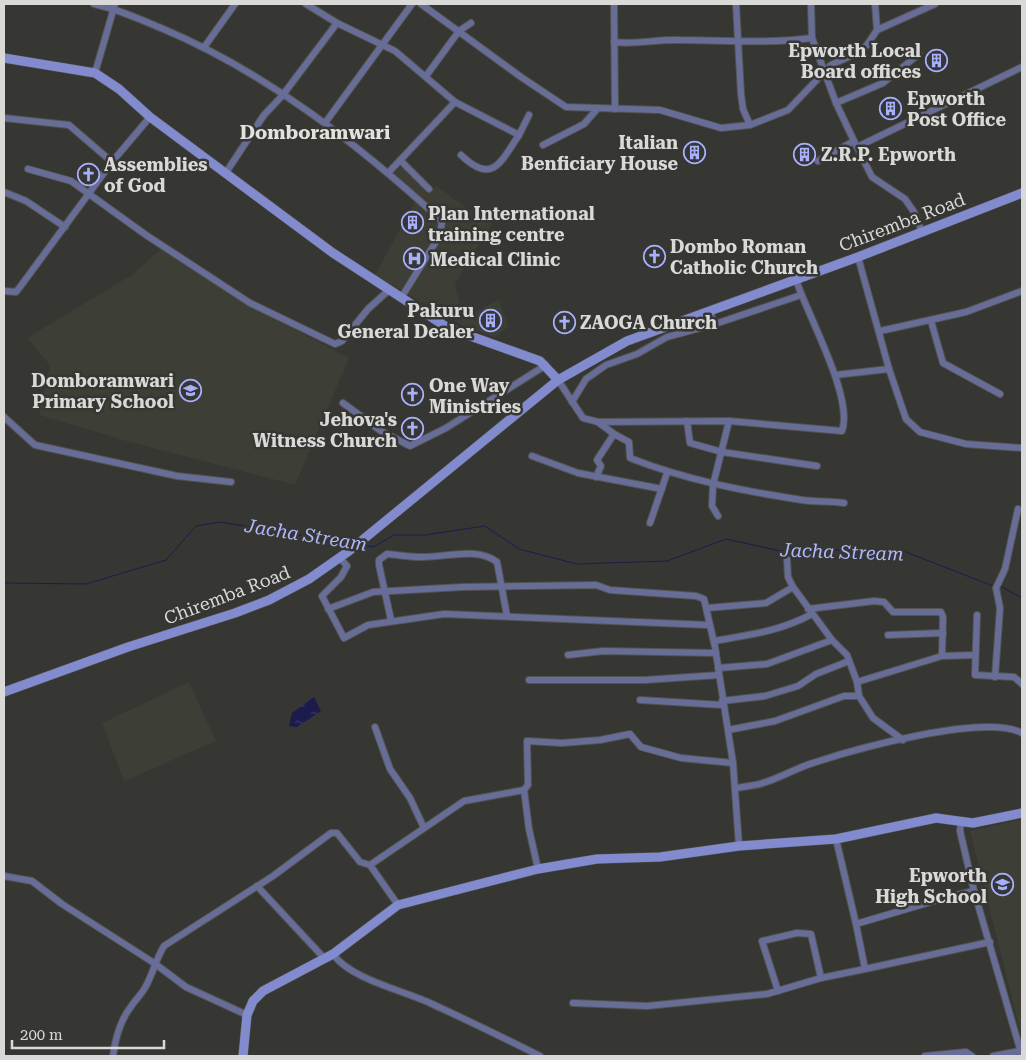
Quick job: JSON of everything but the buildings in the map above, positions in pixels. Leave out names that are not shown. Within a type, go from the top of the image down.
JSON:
[{"type":"street","points":[[94,4],[114,6],[205,46],[325,123],[389,172],[442,221],[440,235],[401,298]]},
{"type":"street","points":[[205,46],[235,4]]},
{"type":"street","points":[[306,4],[337,23],[395,51],[455,102],[519,135]]},
{"type":"street","points":[[325,123],[412,4]]},
{"type":"street","points":[[421,4],[521,77],[566,107],[660,110],[721,128],[750,125],[788,110],[831,65],[859,52],[867,45],[877,30],[935,4]]},
{"type":"street","points":[[614,4],[615,109]]},
{"type":"street","points":[[736,4],[743,109],[750,125]]},
{"type":"street","points":[[811,4],[812,38],[836,103],[855,144],[872,177],[905,199],[914,212],[922,232]]},
{"type":"street","points":[[875,4],[877,30]]},
{"type":"street","points":[[95,73],[114,6]]},
{"type":"street","points":[[225,174],[264,116],[282,96],[337,23]]},
{"type":"street","points":[[426,76],[459,30],[471,23]]},
{"type":"street","points":[[614,42],[627,44],[676,40],[771,43],[812,38]]},
{"type":"street","points":[[836,103],[884,83],[919,54]]},
{"type":"street","points":[[4,58],[95,73],[119,89],[150,117],[333,254],[388,290],[448,328],[540,361],[546,365],[583,418],[598,422],[729,421],[842,431],[845,415],[835,375],[796,280]]},
{"type":"street","points":[[818,162],[1022,67]]},
{"type":"street","points":[[389,172],[455,102]]},
{"type":"street","points":[[543,145],[584,124],[598,108]]},
{"type":"street","points":[[461,155],[473,167],[487,170],[499,165],[519,135],[529,115]]},
{"type":"street","points":[[4,291],[16,292],[112,162],[150,117]]},
{"type":"street","points":[[4,118],[69,125],[112,162]]},
{"type":"street","points":[[401,161],[429,189]]},
{"type":"street","points":[[28,169],[71,180],[146,235],[250,303],[335,344],[342,341],[368,309],[388,290]]},
{"type":"street","points":[[4,192],[26,201],[65,227]]},
{"type":"street","name":"Chiremba Road","points":[[4,692],[257,604],[309,580],[366,538],[558,380],[627,341],[858,257],[1022,193]]},
{"type":"street","points":[[858,257],[889,369],[906,419],[920,432],[966,444],[1022,448]]},
{"type":"street","points":[[880,331],[966,312],[1022,291]]},
{"type":"street","points":[[572,402],[586,379],[606,365],[637,354],[667,337],[715,324],[801,295]]},
{"type":"street","points":[[710,311],[715,324]]},
{"type":"street","points":[[931,321],[943,363],[1000,394]]},
{"type":"street","points":[[342,403],[380,431],[410,446],[446,428],[546,365]]},
{"type":"street","points":[[835,375],[889,369]]},
{"type":"street","points":[[4,417],[35,445],[177,476],[231,482]]},
{"type":"street","points":[[686,421],[690,442],[722,452],[817,466]]},
{"type":"street","points":[[718,516],[712,506],[713,485],[729,421]]},
{"type":"street","points":[[598,422],[629,442],[630,458],[667,472],[713,485],[803,500],[844,503]]},
{"type":"street","points":[[596,477],[601,466],[597,460],[614,434]]},
{"type":"street","points":[[532,456],[571,471],[662,489]]},
{"type":"street","points":[[650,523],[667,472]]},
{"type":"street","points":[[995,677],[1000,608],[996,588],[1005,569],[1018,509]]},
{"type":"street","points":[[391,620],[379,565],[379,560],[387,554],[420,558],[452,554],[488,555],[497,562],[507,616]]},
{"type":"street","points":[[340,558],[347,566],[341,577],[322,596],[344,638],[368,624],[391,620],[415,620],[444,614],[709,625]]},
{"type":"street","points":[[787,559],[788,578],[810,612],[832,640],[847,655],[857,682],[859,696],[873,718],[903,740]]},
{"type":"street","points":[[328,609],[352,598],[385,591],[596,585],[610,590],[696,596],[704,599],[714,641],[733,763],[739,846]]},
{"type":"street","points":[[707,608],[766,602],[793,587]]},
{"type":"street","points":[[714,641],[768,632],[792,625],[810,612],[874,601],[884,602],[893,612],[940,612],[943,617],[942,656]]},
{"type":"street","points":[[977,616],[974,675],[1014,677],[1022,684]]},
{"type":"street","points":[[888,635],[942,634]]},
{"type":"street","points":[[718,668],[766,664],[832,640]]},
{"type":"street","points":[[568,655],[604,651],[716,653]]},
{"type":"street","points":[[857,682],[942,656],[975,655]]},
{"type":"street","points":[[640,700],[723,703],[764,696],[798,686],[816,674],[849,661]]},
{"type":"street","points":[[529,680],[567,678],[644,680],[719,675]]},
{"type":"street","points":[[728,730],[775,721],[844,696],[859,696]]},
{"type":"street","points":[[736,788],[763,783],[810,763],[855,750],[973,726],[995,726],[1022,733]]},
{"type":"street","points":[[375,727],[390,769],[410,798],[424,828]]},
{"type":"street","points":[[370,865],[464,801],[524,790],[528,785],[527,741],[562,743],[600,740],[630,734],[641,747],[681,758],[733,763]]},
{"type":"street","points":[[524,790],[528,829],[538,870]]},
{"type":"street","points":[[243,1056],[247,1014],[253,1001],[263,991],[328,956],[398,905],[538,870],[598,859],[660,857],[739,846],[836,838],[936,818],[960,822],[983,822],[1022,813]]},
{"type":"street","points":[[960,822],[960,830],[974,892],[1021,1054],[992,1056]]},
{"type":"street","points":[[113,1056],[114,1044],[128,1010],[144,990],[152,974],[154,963],[164,946],[257,886],[331,833],[337,833],[360,862],[370,865],[398,905]]},
{"type":"street","points":[[836,838],[865,969]]},
{"type":"street","points":[[4,876],[32,881],[62,904],[154,963],[186,987],[247,1014]]},
{"type":"street","points":[[257,886],[328,956],[361,975],[428,1002],[540,1056]]},
{"type":"street","points":[[856,924],[944,898],[974,892]]},
{"type":"street","points":[[778,990],[762,941],[797,933],[812,934],[821,978]]},
{"type":"street","points":[[573,1003],[647,1006],[767,994],[821,978],[990,942]]},
{"type":"street","points":[[925,1056],[966,1052],[972,1056]]},
{"type":"shaded area","points":[[407,161],[433,189],[436,186],[464,206],[493,222],[455,284],[463,318],[499,300],[508,327],[495,337],[465,327],[375,275],[416,200],[392,175]]},
{"type":"shaded area","name":"Domboramwari Primary School","points":[[162,248],[253,307],[349,358],[295,485],[130,442],[39,415],[50,365],[27,338],[133,274]]},
{"type":"shaded area","points":[[189,682],[216,741],[124,781],[102,723]]},
{"type":"shaded area","name":"Epworth High School","points":[[1022,819],[1022,1039],[970,831]]},
{"type":"water","points":[[314,697],[321,711],[297,727],[289,726],[292,713]]},
{"type":"waterway","name":"Jacha Stream","points":[[4,583],[86,584],[166,560],[196,526],[221,522],[353,544]]},
{"type":"waterway","name":"Jacha Stream","points":[[362,545],[373,547],[394,535],[425,535],[485,526],[519,549],[577,564],[667,561],[726,539],[780,551],[814,549],[906,552],[993,586]]},
{"type":"waterway","name":"Jacha Stream","points":[[999,587],[1020,597],[1022,596]]},
{"type":"place","name":"Epworth Local Board offices","points":[[937,60]]},
{"type":"place","name":"Epworth Post Office","points":[[891,108]]},
{"type":"place","name":"Italian Benficiary House","points":[[694,152]]},
{"type":"place","name":"Z.R.P. Epworth","points":[[805,154]]},
{"type":"place","name":"Assemblies of God","points":[[88,174]]},
{"type":"place","name":"Plan International training centre","points":[[412,223]]},
{"type":"place","name":"Dombo Roman Catholic Church","points":[[654,256]]},
{"type":"place","name":"Medical Clinic","points":[[414,259]]},
{"type":"place","name":"Pakuru General Dealer","points":[[490,320]]},
{"type":"place","name":"ZAOGA Church","points":[[564,322]]},
{"type":"place","name":"Domboramwari Primary School","points":[[190,390]]},
{"type":"place","name":"One Way Ministries","points":[[413,395]]},
{"type":"place","name":"Jehova's Witness Church","points":[[413,429]]},
{"type":"place","name":"Epworth High School","points":[[1003,885]]},
{"type":"district","name":"Domboramwari","points":[[315,132]]}]
